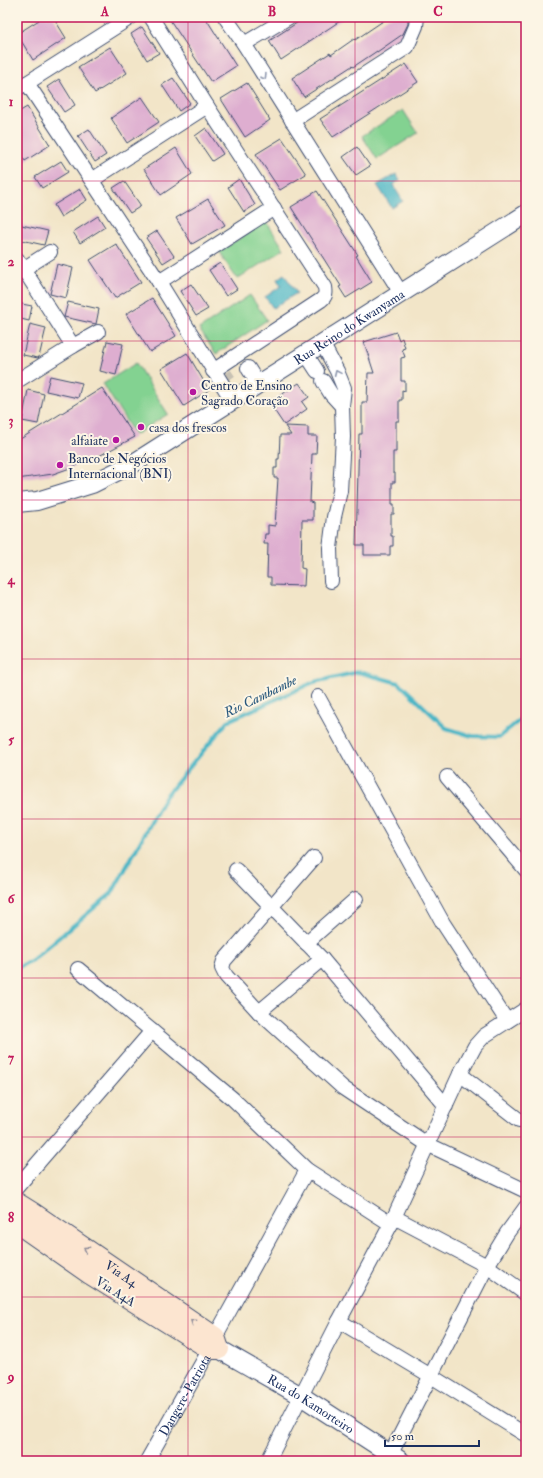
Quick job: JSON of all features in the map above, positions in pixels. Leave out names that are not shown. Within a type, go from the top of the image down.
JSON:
[{"type":"main road","name":"Via A4","points":[[17,1203],[215,1345]]},
{"type":"main road","name":"Via A4A","points":[[17,1224],[90,1274],[215,1345]]},
{"type":"street","points":[[131,17],[22,86],[92,180],[159,282],[222,373],[236,398]]},
{"type":"street","points":[[152,17],[207,106],[325,287],[326,293],[324,298],[244,361],[222,373]]},
{"type":"street","points":[[225,17],[244,44],[401,293]]},
{"type":"street","points":[[244,44],[289,17]]},
{"type":"street","points":[[292,121],[408,47],[416,26],[417,17]]},
{"type":"street","points":[[92,180],[207,106]]},
{"type":"street","points":[[159,282],[274,208]]},
{"type":"street","name":"Rua Reino do Kwanyama","points":[[17,502],[37,501],[92,484],[134,463],[526,214]]},
{"type":"street","points":[[50,252],[19,267],[73,346]]},
{"type":"street","points":[[17,381],[98,332]]},
{"type":"street","points":[[322,344],[337,371],[344,388],[342,406],[343,437],[340,491],[334,517],[330,548],[331,582]]},
{"type":"street","points":[[306,354],[332,394],[342,406]]},
{"type":"street","points":[[244,361],[258,384]]},
{"type":"street","points":[[318,697],[443,923],[507,1021]]},
{"type":"street","points":[[447,777],[526,870]]},
{"type":"street","points":[[314,858],[224,961],[222,968],[226,976],[259,1012],[343,1088],[427,1144],[526,1191]]},
{"type":"street","points":[[236,870],[322,959],[446,1106]]},
{"type":"street","points":[[306,943],[356,899]]},
{"type":"street","points":[[259,1012],[322,959]]},
{"type":"street","points":[[78,969],[233,1099],[307,1170],[393,1221],[487,1266],[526,1294]]},
{"type":"street","points":[[268,1461],[339,1321],[393,1221],[427,1144],[475,1046],[484,1036],[526,1009]]},
{"type":"street","points":[[17,1187],[152,1031]]},
{"type":"street","points":[[460,1074],[519,1120]]},
{"type":"street","name":"Dangere-Patriota","points":[[148,1461],[215,1345],[307,1170]]},
{"type":"street","points":[[393,1459],[431,1376],[487,1266],[507,1232],[526,1207]]},
{"type":"street","points":[[339,1321],[526,1435]]},
{"type":"street","name":"Rua do Kamorteiro","points":[[215,1345],[301,1396],[393,1459]]},
{"type":"green space","points":[[403,110],[418,133],[377,159],[362,136]]},
{"type":"green space","points":[[266,221],[284,249],[237,279],[219,252]]},
{"type":"green space","points":[[250,295],[267,320],[216,354],[199,329]]},
{"type":"green space","points":[[136,363],[168,414],[135,435],[103,384]]},
{"type":"water","points":[[396,174],[400,180],[393,185],[403,201],[392,208],[377,185]]},
{"type":"water","points":[[284,274],[297,293],[273,308],[265,297],[281,286],[277,279]]},
{"type":"building","points":[[37,17],[53,17],[66,38],[33,60],[17,34],[39,20]]},
{"type":"building","points":[[168,17],[205,17],[236,66],[211,82]]},
{"type":"building","points":[[306,17],[346,17],[281,60],[269,41]]},
{"type":"building","points":[[389,17],[407,17],[408,24],[403,34],[377,52],[353,67],[352,66],[304,97],[292,78],[330,53],[331,55],[354,39],[355,40]]},
{"type":"building","points":[[142,27],[159,53],[147,60],[131,34]]},
{"type":"building","points":[[110,47],[127,73],[95,93],[78,67]]},
{"type":"building","points":[[406,64],[418,82],[333,137],[320,119]]},
{"type":"building","points":[[173,78],[190,103],[179,111],[162,85]]},
{"type":"building","points":[[59,79],[75,105],[64,112],[47,87]]},
{"type":"building","points":[[247,83],[270,120],[245,137],[221,99]]},
{"type":"building","points":[[142,97],[159,122],[127,143],[111,118]]},
{"type":"building","points":[[27,107],[50,145],[25,161],[17,149],[17,113]]},
{"type":"building","points":[[206,128],[223,154],[212,161],[195,136]]},
{"type":"building","points":[[89,129],[106,155],[95,162],[78,136]]},
{"type":"building","points":[[282,138],[306,174],[280,190],[256,154]]},
{"type":"building","points":[[357,147],[370,166],[356,175],[343,157]]},
{"type":"building","points":[[176,148],[192,174],[161,195],[144,169]]},
{"type":"building","points":[[61,161],[68,172],[42,188],[35,177]]},
{"type":"building","points":[[239,179],[255,205],[244,212],[228,187]]},
{"type":"building","points":[[124,181],[141,206],[130,213],[113,188]]},
{"type":"building","points":[[80,189],[87,200],[61,217],[54,205]]},
{"type":"building","points":[[317,191],[358,255],[356,256],[372,282],[346,298],[339,287],[341,286],[291,207]]},
{"type":"building","points":[[208,199],[225,225],[192,244],[176,218]]},
{"type":"building","points":[[98,216],[105,227],[80,243],[73,232]]},
{"type":"building","points":[[17,224],[48,231],[44,245],[17,239]]},
{"type":"building","points":[[157,231],[174,256],[163,263],[146,238]]},
{"type":"building","points":[[116,244],[141,282],[115,298],[90,260]]},
{"type":"building","points":[[220,263],[237,289],[226,296],[209,270]]},
{"type":"building","points":[[57,264],[73,268],[66,298],[50,294]]},
{"type":"building","points":[[191,284],[208,309],[196,316],[180,291]]},
{"type":"building","points":[[152,298],[176,336],[150,352],[126,314]]},
{"type":"building","points":[[68,302],[99,309],[96,324],[64,317]]},
{"type":"building","points":[[17,303],[32,306],[29,321],[17,318]]},
{"type":"building","points":[[30,324],[46,328],[38,358],[23,355]]},
{"type":"building","points":[[396,332],[399,340],[402,338],[405,348],[402,349],[405,357],[401,358],[401,381],[405,381],[405,391],[402,390],[402,400],[399,400],[399,421],[396,421],[396,452],[393,452],[393,473],[395,473],[395,482],[392,482],[392,504],[394,504],[394,514],[391,514],[391,536],[393,536],[393,546],[390,546],[390,555],[364,555],[364,545],[356,545],[359,434],[362,434],[362,402],[367,402],[368,373],[374,373],[364,342]]},
{"type":"building","points":[[107,341],[123,344],[116,375],[100,371]]},
{"type":"building","points":[[187,353],[209,390],[184,406],[161,369]]},
{"type":"building","points":[[50,376],[82,383],[78,398],[46,391]]},
{"type":"building","points":[[299,383],[309,397],[302,402],[307,409],[284,425],[274,410],[276,408],[272,401]]},
{"type":"building","points":[[102,388],[135,437],[95,458],[73,467],[53,474],[17,479],[17,441]]},
{"type":"building","points":[[28,390],[44,394],[38,424],[22,421]]},
{"type":"building","points":[[285,426],[308,427],[308,436],[317,436],[316,454],[312,454],[310,502],[313,503],[313,520],[302,520],[301,568],[305,569],[304,586],[271,585],[271,577],[267,577],[268,544],[264,544],[265,534],[268,534],[268,525],[275,526],[278,478],[274,478],[274,468],[277,468],[277,459],[279,459],[280,435],[291,435]]},
{"type":"waterway","name":"Rio Cambambe","points":[[17,968],[32,960],[112,893],[165,797],[228,721],[314,682],[358,672],[399,683],[446,728],[472,736],[499,737],[526,715]]},
{"type":"tunnel","points":[[225,374],[229,380]]},
{"type":"place","name":"Centro de Ensino Sagrado Coração","points":[[193,392]]},
{"type":"place","name":"casa dos frescos","points":[[141,427]]},
{"type":"place","name":"alfaiate","points":[[116,440]]},
{"type":"place","name":"Banco de Negócios Internacional (BNI)","points":[[60,465]]}]
